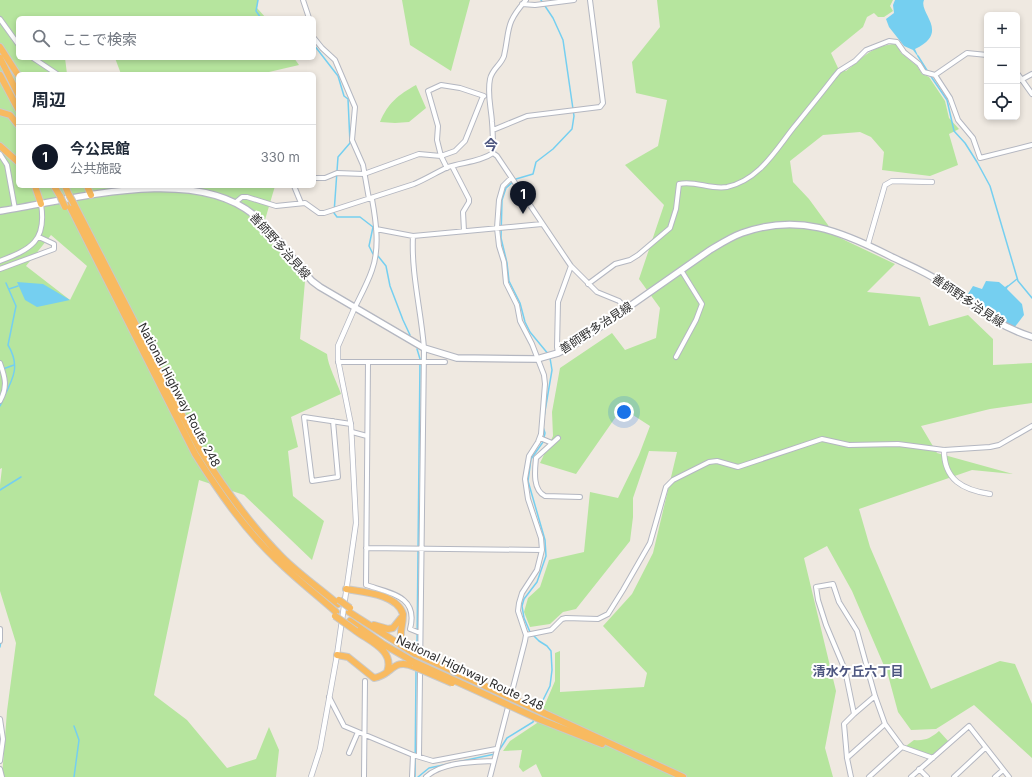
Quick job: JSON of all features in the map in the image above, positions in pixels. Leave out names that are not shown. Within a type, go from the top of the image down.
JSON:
[{"type":"highway","points":[[0,47],[16,72]]},
{"type":"highway","points":[[0,58],[16,90]]},
{"type":"highway","points":[[0,75],[16,105]]},
{"type":"highway","points":[[0,112],[10,116],[16,123]]},
{"type":"highway","points":[[0,146],[16,160]]},
{"type":"highway","points":[[36,188],[41,204]]},
{"type":"highway","points":[[88,188],[91,195]]},
{"type":"highway","points":[[65,192],[69,205]]},
{"type":"highway","name":"National Highway Route 248","points":[[65,192],[69,205],[89,246],[195,454],[216,487],[236,514],[277,561],[330,606],[335,614],[350,621],[383,644],[441,679],[495,699],[541,720],[683,777]]},
{"type":"highway","name":"National Highway Route 248","points":[[69,205],[200,450],[236,504],[286,561],[349,610],[426,659],[675,775]]},
{"type":"highway","points":[[346,589],[385,598],[395,603],[403,614],[400,631],[401,636],[406,644],[416,652]]},
{"type":"highway","points":[[349,610],[378,627],[388,629],[393,628],[397,624],[403,614]]},
{"type":"highway","points":[[335,614],[381,648],[389,657],[386,674]]},
{"type":"highway","points":[[337,655],[348,657],[374,678],[386,674],[398,664],[415,664]]},
{"type":"main road","name":"善師野多治見線","points":[[0,212],[91,195],[128,190],[180,190],[211,193],[236,202],[254,214],[312,281],[424,348],[462,359],[537,359],[552,355],[577,343],[710,250],[731,238],[742,233],[766,227],[790,224],[820,227],[832,230],[868,244],[938,280],[992,320],[1015,332],[1032,337]]},
{"type":"street","points":[[303,0],[308,16]]},
{"type":"street","points":[[526,0],[514,14],[507,28],[503,58],[494,69],[490,77],[488,95],[493,130],[493,153],[497,156],[571,266],[597,292],[619,302],[625,308]]},
{"type":"street","points":[[522,4],[543,4],[574,0]]},
{"type":"street","points":[[493,130],[527,116],[577,110],[600,106],[603,103],[590,0]]},
{"type":"street","points":[[0,19],[16,41]]},
{"type":"street","points":[[311,777],[320,749],[337,655],[356,523],[352,432],[338,362],[338,346],[372,271],[376,229],[371,199],[359,153],[352,140],[355,106],[335,60],[316,40]]},
{"type":"street","points":[[588,284],[615,264],[630,260],[638,255],[670,228],[676,210],[679,184],[688,182],[714,188],[726,187],[742,181],[764,165],[839,71],[855,61],[866,50],[889,41],[897,42],[904,52],[931,74],[950,98],[958,120],[973,138],[980,158],[1032,145]]},
{"type":"street","points":[[931,74],[967,53],[984,55]]},
{"type":"street","points":[[36,60],[54,72]]},
{"type":"street","points":[[1032,74],[1021,80],[1032,94]]},
{"type":"street","points":[[464,231],[462,212],[469,202],[469,199],[450,167],[441,156],[437,140],[438,126],[428,91],[440,85],[460,88],[483,96],[488,95]]},
{"type":"street","points":[[316,178],[325,178],[337,173],[364,174],[419,154],[441,156],[455,151],[466,141],[483,96]]},
{"type":"street","points":[[236,202],[242,197],[276,206],[300,203],[311,206],[319,213],[324,213],[371,199],[429,178],[450,167],[487,157],[493,153]]},
{"type":"street","points":[[0,154],[7,164],[15,209]]},
{"type":"street","points":[[490,777],[496,749],[527,635],[520,618],[519,603],[522,593],[537,570],[542,550],[541,538],[526,489],[526,467],[530,454],[540,438],[545,384],[544,375],[520,321],[517,305],[506,283],[497,228],[499,200],[503,186],[511,178]]},
{"type":"street","points":[[868,244],[885,186],[888,183],[892,181],[932,182]]},
{"type":"street","points":[[295,188],[300,203]]},
{"type":"street","points":[[0,261],[28,249],[39,237],[41,204]]},
{"type":"street","points":[[376,229],[413,236],[542,224]]},
{"type":"street","points":[[413,236],[412,256],[424,348],[422,363],[419,756]]},
{"type":"street","points":[[0,269],[54,249],[54,244],[39,237]]},
{"type":"street","points":[[552,355],[557,347],[558,302],[571,266]]},
{"type":"street","points":[[676,357],[696,320],[702,304],[681,270]]},
{"type":"street","points":[[338,362],[445,362]]},
{"type":"street","points":[[368,362],[366,585],[400,597],[404,600],[411,610],[412,621],[410,629],[420,633]]},
{"type":"street","points":[[0,363],[6,379],[6,387],[0,401]]},
{"type":"street","points":[[333,421],[338,477],[312,481],[304,417],[333,421],[351,424]]},
{"type":"street","points":[[527,635],[551,630],[562,619],[598,619],[608,614],[624,590],[650,543],[666,487],[673,480],[709,462],[718,460],[738,467],[822,439],[849,445],[898,444],[944,450],[990,447],[999,445],[1032,426]]},
{"type":"street","points":[[352,432],[367,436]]},
{"type":"street","points":[[540,438],[547,439],[552,443]]},
{"type":"street","points":[[558,438],[536,458],[536,485],[542,494],[580,497]]},
{"type":"street","points":[[944,450],[944,459],[955,481],[969,490],[990,494]]},
{"type":"street","points":[[530,454],[536,458]]},
{"type":"street","points":[[366,548],[414,550],[542,550]]},
{"type":"street","points":[[854,714],[845,670],[826,625],[818,600],[816,586],[833,584],[839,602],[857,631],[875,696],[885,724],[902,747],[933,758]]},
{"type":"street","points":[[0,629],[0,641]]},
{"type":"street","points":[[364,777],[365,681]]},
{"type":"street","points":[[851,777],[847,758],[844,724],[875,696]]},
{"type":"street","points":[[329,697],[344,726],[413,755],[436,761],[496,749]]},
{"type":"street","points":[[0,719],[3,739],[0,761]]},
{"type":"street","points":[[847,758],[885,724]]},
{"type":"street","points":[[911,777],[970,726],[1009,777]]},
{"type":"street","points":[[349,753],[358,732]]},
{"type":"street","points":[[869,777],[902,747]]},
{"type":"street","points":[[954,777],[986,748]]},
{"type":"street","points":[[412,777],[413,755]]},
{"type":"street","points":[[426,777],[437,770],[479,761],[493,761]]},
{"type":"street","points":[[0,769],[2,777]]},
{"type":"street","points":[[920,769],[927,777]]},
{"type":"street","points":[[995,777],[1003,770]]},
{"type":"green space","points":[[0,0],[258,0],[257,8],[264,16],[16,16],[16,60],[65,60],[67,72],[16,72],[16,188],[274,188],[262,230],[305,281],[300,339],[327,354],[341,394],[291,417],[298,447],[288,451],[293,496],[324,521],[312,560],[244,495],[199,480],[154,695],[187,720],[227,768],[256,759],[269,727],[279,750],[276,777],[2,777],[7,711],[16,643],[0,591],[0,485],[2,468],[0,469]],"holes":[[[51,235],[87,266],[70,300],[26,266]]]},
{"type":"green space","points":[[402,0],[470,0],[451,71],[410,45]]},
{"type":"green space","points":[[657,0],[893,0],[890,6],[893,11],[884,17],[878,17],[874,13],[867,17],[863,27],[831,53],[838,68],[846,71],[868,53],[880,47],[896,44],[901,53],[917,66],[922,74],[929,77],[945,101],[949,118],[959,129],[949,134],[958,165],[930,176],[882,170],[884,152],[871,137],[860,132],[823,135],[790,161],[793,182],[809,199],[836,236],[895,264],[867,292],[920,297],[929,326],[968,315],[993,339],[993,365],[1032,363],[1032,403],[990,409],[921,426],[937,453],[1013,474],[972,470],[859,509],[870,547],[931,689],[1000,661],[1015,664],[1032,704],[1032,758],[974,705],[936,729],[911,730],[898,712],[888,675],[852,591],[827,546],[804,558],[836,691],[825,748],[833,777],[542,777],[536,764],[523,772],[519,767],[522,750],[503,751],[510,741],[537,723],[555,681],[555,653],[560,651],[560,692],[644,687],[647,673],[603,626],[632,594],[653,553],[677,452],[649,451],[633,498],[633,517],[630,541],[576,609],[563,612],[550,624],[530,627],[524,612],[528,598],[540,587],[549,560],[584,552],[590,492],[618,498],[639,455],[650,426],[622,408],[576,474],[540,463],[553,436],[552,412],[560,368],[612,333],[625,350],[656,338],[660,308],[639,279],[664,205],[625,165],[658,146],[667,100],[636,93],[632,62],[660,27]]},
{"type":"green space","points":[[116,60],[295,60],[299,65],[269,72],[120,72]]},
{"type":"green space","points":[[416,85],[426,108],[409,122],[380,122],[386,110],[394,100]]},
{"type":"green space","points":[[939,731],[949,742],[932,756],[906,746],[914,740],[928,738]]},
{"type":"water","points":[[895,0],[924,0],[923,5],[932,29],[931,36],[925,43],[915,49],[919,58],[913,50],[904,46],[889,27],[886,19],[894,13],[893,5]]},
{"type":"water","points":[[986,281],[999,282],[1005,287],[1008,285],[1007,289],[1022,304],[1024,315],[1014,328],[995,318],[990,310],[966,297],[973,286],[982,289]]},
{"type":"water","points":[[17,282],[43,284],[70,300],[37,307],[25,300]]},
{"type":"waterway","points":[[258,0],[256,11],[260,16]]},
{"type":"waterway","points":[[541,0],[553,18],[563,40],[574,116],[572,129],[553,149],[536,162],[533,174],[516,179],[506,188],[502,200],[501,238],[507,263],[509,281],[520,303],[525,322],[530,332],[549,355]]},
{"type":"waterway","points":[[316,48],[338,76],[344,96],[348,99],[350,143],[338,157],[334,213],[337,217],[360,217],[373,227],[369,246],[373,254]]},
{"type":"waterway","points":[[918,56],[928,72]]},
{"type":"waterway","points":[[930,75],[947,100],[954,131],[965,143],[990,186],[1018,281],[1032,298]]},
{"type":"waterway","points":[[378,256],[386,266],[390,286],[410,335]]},
{"type":"waterway","points":[[1007,287],[1017,279]]},
{"type":"waterway","points":[[4,397],[11,383],[15,365],[12,352],[8,345],[16,306],[6,283]]},
{"type":"waterway","points":[[9,289],[18,286]]},
{"type":"waterway","points":[[417,349],[420,359],[417,649]]},
{"type":"waterway","points":[[544,417],[552,370],[550,358]]},
{"type":"waterway","points":[[0,370],[14,365]]},
{"type":"waterway","points":[[0,406],[2,402]]},
{"type":"waterway","points":[[539,708],[550,686],[552,670],[551,651],[530,632],[524,618],[522,606],[524,599],[537,582],[546,556],[545,540],[528,481],[531,459],[543,442],[545,433],[543,427]]},
{"type":"waterway","points":[[0,490],[21,477]]},
{"type":"waterway","points":[[0,647],[1,641]]},
{"type":"waterway","points":[[415,777],[416,671]]},
{"type":"waterway","points":[[498,752],[507,738],[533,722],[534,719]]},
{"type":"waterway","points":[[74,726],[79,740],[74,777]]},
{"type":"waterway","points":[[418,777],[429,768],[495,754]]},
{"type":"place","name":"今公民館","points":[[523,214]]},
{"type":"district","name":"今","points":[[491,145]]},
{"type":"district","name":"清水ケ丘六丁目","points":[[858,671]]}]
